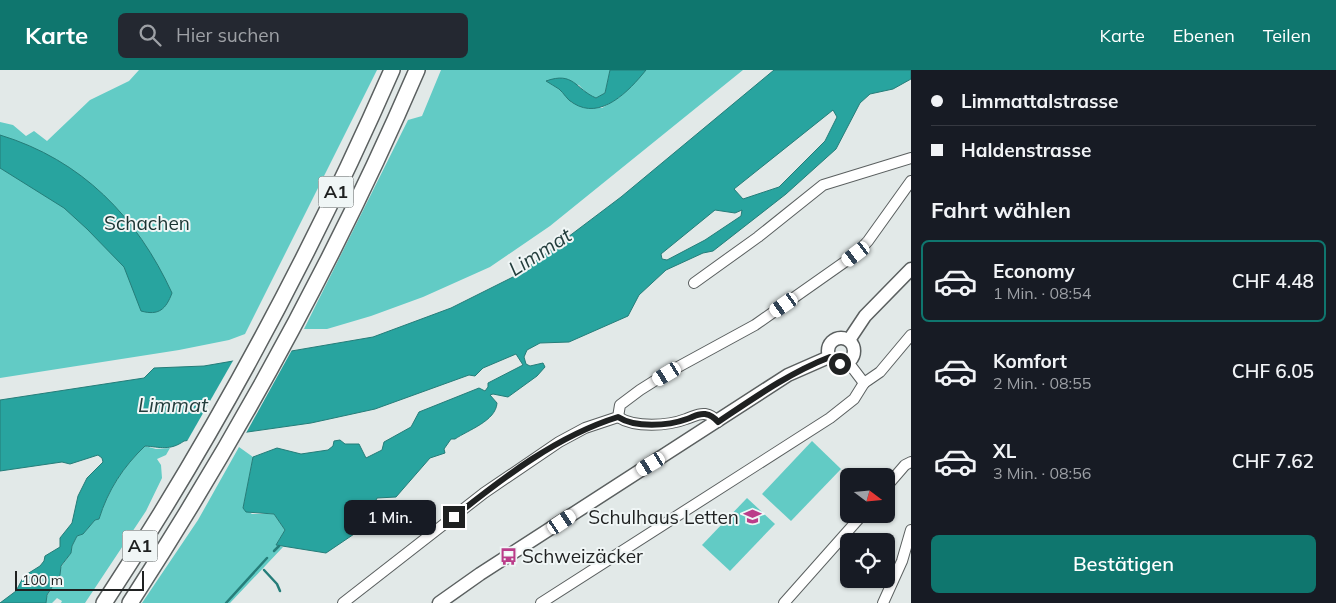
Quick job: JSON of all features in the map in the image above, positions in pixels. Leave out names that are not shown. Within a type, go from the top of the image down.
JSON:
[{"type":"highway","name":"A1","points":[[104,603],[176,489],[276,312],[334,197],[392,70]]},
{"type":"highway","name":"A1","points":[[130,603],[205,484],[304,307],[370,173],[417,70]]},
{"type":"main road","points":[[849,340],[865,316],[911,269]]},
{"type":"main road","points":[[840,338],[849,340],[854,351],[848,362],[840,364],[830,357],[828,349],[832,341],[840,338]]},
{"type":"main road","points":[[439,603],[480,574],[788,375],[830,357]]},
{"type":"street","points":[[694,283],[758,238],[823,185],[911,158]]},
{"type":"street","points":[[618,417],[620,406],[640,390],[755,325],[856,254],[868,241],[911,181]]},
{"type":"street","points":[[541,603],[830,418],[854,399],[864,382],[880,372],[911,335]]},
{"type":"street","points":[[848,362],[864,382]]},
{"type":"street","points":[[343,603],[484,493],[559,442],[585,428],[618,417],[632,423],[656,424],[672,423],[704,414],[714,416],[718,422]]},
{"type":"street","points":[[895,477],[905,465],[911,462]]},
{"type":"street","points":[[784,603],[855,523]]},
{"type":"street","points":[[883,603],[902,562],[911,530]]},
{"type":"green space","name":"Schachen","points":[[139,70],[377,70],[245,334],[229,340],[179,350],[0,378],[0,122],[13,125],[26,136],[34,131],[47,141],[90,100],[129,81]]},
{"type":"green space","points":[[441,70],[610,70],[605,93],[596,98],[588,95],[579,85],[546,81],[560,89],[572,103],[602,108],[620,97],[646,70],[743,70],[550,226],[490,267],[423,297],[371,316],[327,329],[304,329],[408,120],[422,116]]},
{"type":"green space","points":[[812,441],[840,468],[791,521],[762,494]]},
{"type":"green space","points":[[145,446],[156,449],[170,448],[166,455],[157,459],[161,465],[162,478],[146,511],[85,603],[61,603],[62,601],[57,598],[52,603],[46,603],[47,596],[60,575],[61,567],[71,553],[77,536],[83,534],[95,520],[99,519],[107,498],[117,480]]},
{"type":"green space","points":[[239,447],[253,457],[243,508],[252,514],[274,514],[285,530],[276,545],[283,547],[230,603],[142,603],[198,520]]},
{"type":"green space","points":[[747,498],[775,524],[730,571],[702,545]]},
{"type":"water","points":[[610,70],[646,70],[631,87],[614,101],[594,108],[583,108],[573,103],[559,89],[546,81],[555,78],[569,80],[596,98],[605,93]]},
{"type":"water","name":"Limmat","points":[[774,70],[911,70],[911,79],[893,89],[870,94],[860,103],[836,149],[786,194],[713,251],[703,253],[666,270],[639,295],[628,316],[569,342],[540,343],[527,350],[524,357],[526,364],[530,366],[543,363],[545,367],[537,376],[508,397],[490,395],[497,403],[492,415],[487,420],[455,439],[451,439],[444,449],[445,453],[430,458],[396,497],[377,498],[363,528],[326,553],[276,545],[285,530],[274,514],[246,512],[243,508],[253,457],[277,448],[301,454],[328,450],[333,446],[334,441],[340,440],[345,444],[359,444],[366,458],[382,450],[384,442],[411,427],[419,412],[479,388],[485,391],[488,383],[523,365],[516,354],[483,368],[475,376],[469,375],[375,409],[311,423],[184,441],[169,447],[145,446],[117,480],[107,498],[99,519],[95,520],[83,534],[77,536],[71,553],[61,566],[60,575],[47,595],[46,603],[0,603],[16,591],[24,576],[40,566],[45,556],[60,547],[60,538],[72,523],[78,496],[87,478],[103,462],[102,458],[98,455],[70,464],[62,462],[0,471],[0,400],[144,378],[154,368],[204,366],[373,337],[451,308],[519,274],[621,197]],"holes":[[[833,110],[837,117],[825,141],[779,187],[743,199],[734,189]],[[715,210],[735,213],[742,210],[741,216],[705,240],[667,260],[662,259],[661,254]]]},
{"type":"water","points":[[0,135],[29,146],[57,160],[81,176],[104,195],[124,216],[158,265],[172,293],[161,310],[153,313],[141,311],[124,267],[87,229],[64,208],[0,168]]},
{"type":"pier","points":[[293,348],[245,435],[186,443],[234,359]]},
{"type":"waterway","points":[[274,551],[279,546]]},
{"type":"waterway","points":[[226,603],[267,558]]},
{"type":"waterway","points":[[264,570],[277,584],[280,591]]},
{"type":"place","name":"Schulhaus Letten","points":[[753,517]]},
{"type":"place","name":"Schweizäcker","points":[[508,556]]},
{"type":"route","points":[[454,517],[484,493],[559,442],[585,428],[618,417],[632,423],[656,424],[672,423],[704,414],[714,416],[718,422],[788,375],[830,357],[832,361],[840,364]]}]
